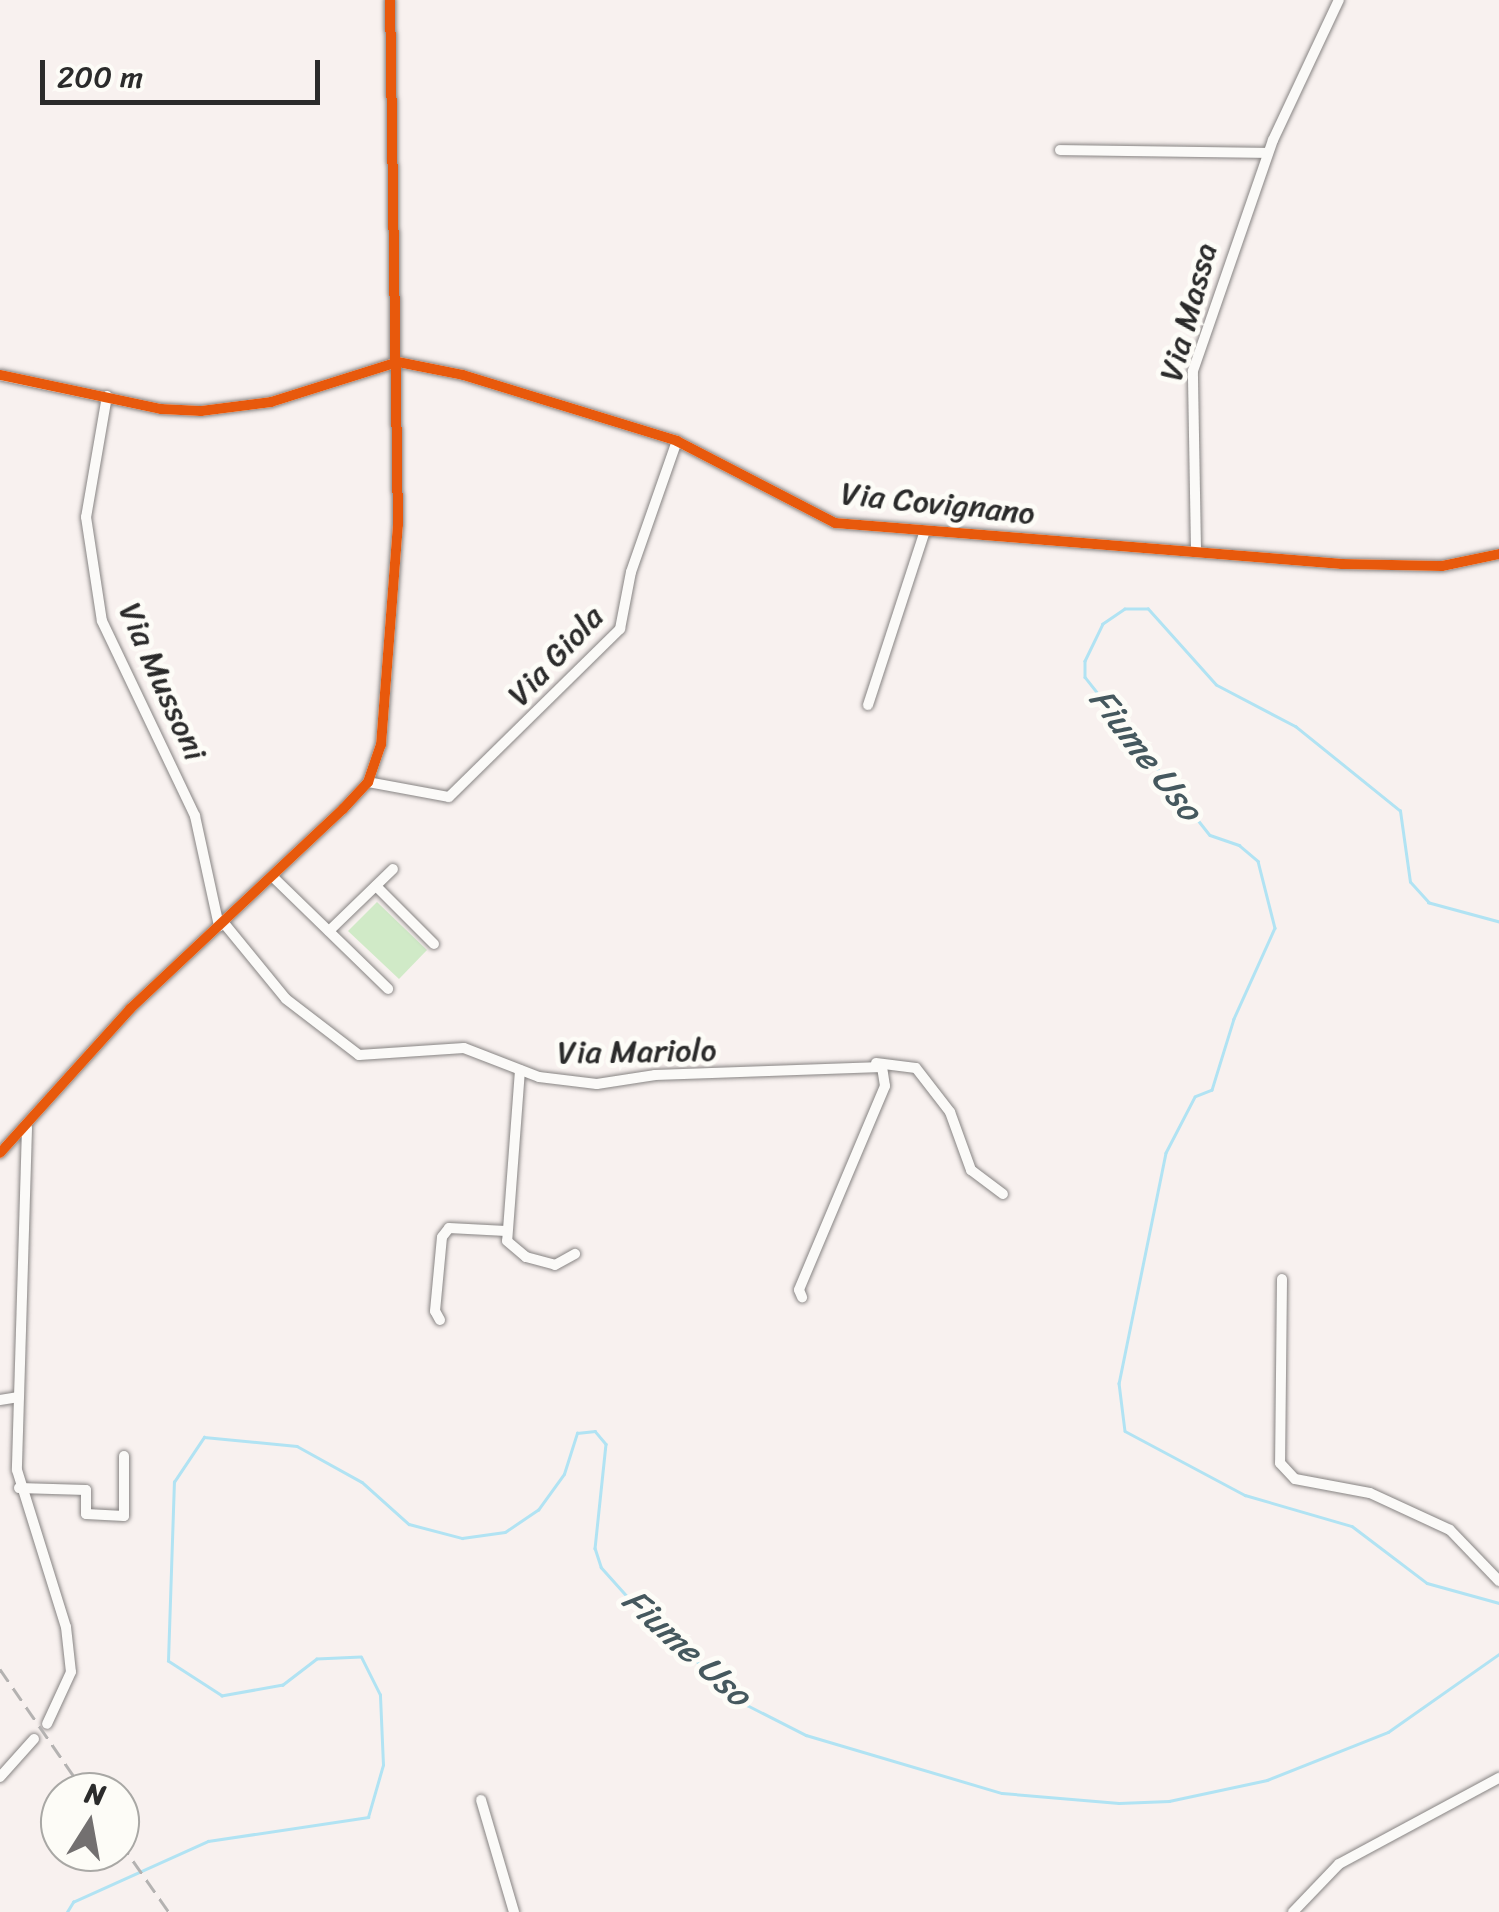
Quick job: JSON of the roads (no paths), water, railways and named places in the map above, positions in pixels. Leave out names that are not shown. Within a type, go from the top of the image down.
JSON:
[{"type":"street","points":[[0,1153],[27,1128],[130,1009],[368,782],[381,745],[398,525],[390,0]]},
{"type":"street","name":"Via Massa","points":[[1196,550],[1193,371],[1268,153],[1339,0]]},
{"type":"street","points":[[1060,150],[1268,153]]},
{"type":"street","points":[[0,375],[161,410],[236,409],[398,362]]},
{"type":"street","name":"Via Covignano","points":[[398,362],[677,441],[835,523],[924,534],[1422,565],[1499,554]]},
{"type":"street","name":"Via Mussoni","points":[[107,396],[86,517],[102,621],[195,816],[221,924]]},
{"type":"street","name":"Via Giola","points":[[368,782],[449,798],[620,629],[635,562],[677,441]]},
{"type":"street","points":[[868,706],[924,534]]},
{"type":"street","points":[[329,932],[393,869]]},
{"type":"street","points":[[272,876],[388,989]]},
{"type":"street","points":[[376,886],[434,944]]},
{"type":"street","name":"Via Mariolo","points":[[221,924],[286,998],[345,1049],[373,1058],[464,1048],[520,1070],[596,1084],[875,1064],[916,1068],[950,1112],[971,1170],[1004,1194]]},
{"type":"street","points":[[802,1298],[885,1086],[875,1064]]},
{"type":"street","points":[[520,1070],[506,1230],[512,1249],[526,1257],[554,1265],[575,1254]]},
{"type":"street","points":[[27,1128],[18,1396],[19,1488],[70,1650],[72,1672],[47,1724]]},
{"type":"street","points":[[440,1320],[434,1311],[442,1237],[449,1228],[506,1230]]},
{"type":"street","points":[[1282,1279],[1280,1462],[1295,1479],[1370,1493],[1450,1530],[1499,1581]]},
{"type":"street","points":[[0,1400],[18,1396]]},
{"type":"street","points":[[19,1488],[86,1490],[86,1514],[124,1516],[124,1456]]},
{"type":"street","points":[[0,1777],[34,1739]]},
{"type":"street","points":[[1293,1912],[1339,1864],[1499,1778]]},
{"type":"street","points":[[482,1800],[514,1912]]},
{"type":"waterway","name":"Fiume Uso","points":[[1499,922],[1429,903],[1410,882],[1400,811],[1296,727],[1216,685],[1148,609],[1125,609],[1103,624],[1085,661],[1085,677],[1210,835],[1239,845],[1258,861],[1275,928],[1234,1019],[1212,1090],[1195,1097],[1166,1153],[1119,1383],[1125,1431],[1245,1495],[1352,1526],[1427,1583],[1499,1603]]},
{"type":"waterway","name":"Fiume Uso","points":[[67,1912],[73,1902],[208,1841],[368,1817],[383,1765],[380,1695],[361,1657],[317,1659],[283,1685],[222,1696],[168,1661],[174,1482],[204,1437],[297,1446],[362,1482],[409,1524],[462,1538],[505,1532],[538,1510],[564,1474],[577,1433],[595,1431],[606,1444],[595,1548],[601,1567],[643,1614],[747,1705],[806,1735],[1002,1793],[1119,1803],[1169,1801],[1267,1780],[1388,1732],[1499,1654]]},
{"type":"railway","points":[[0,1669],[71,1772]]},
{"type":"railway","points":[[140,1871],[169,1912]]}]
